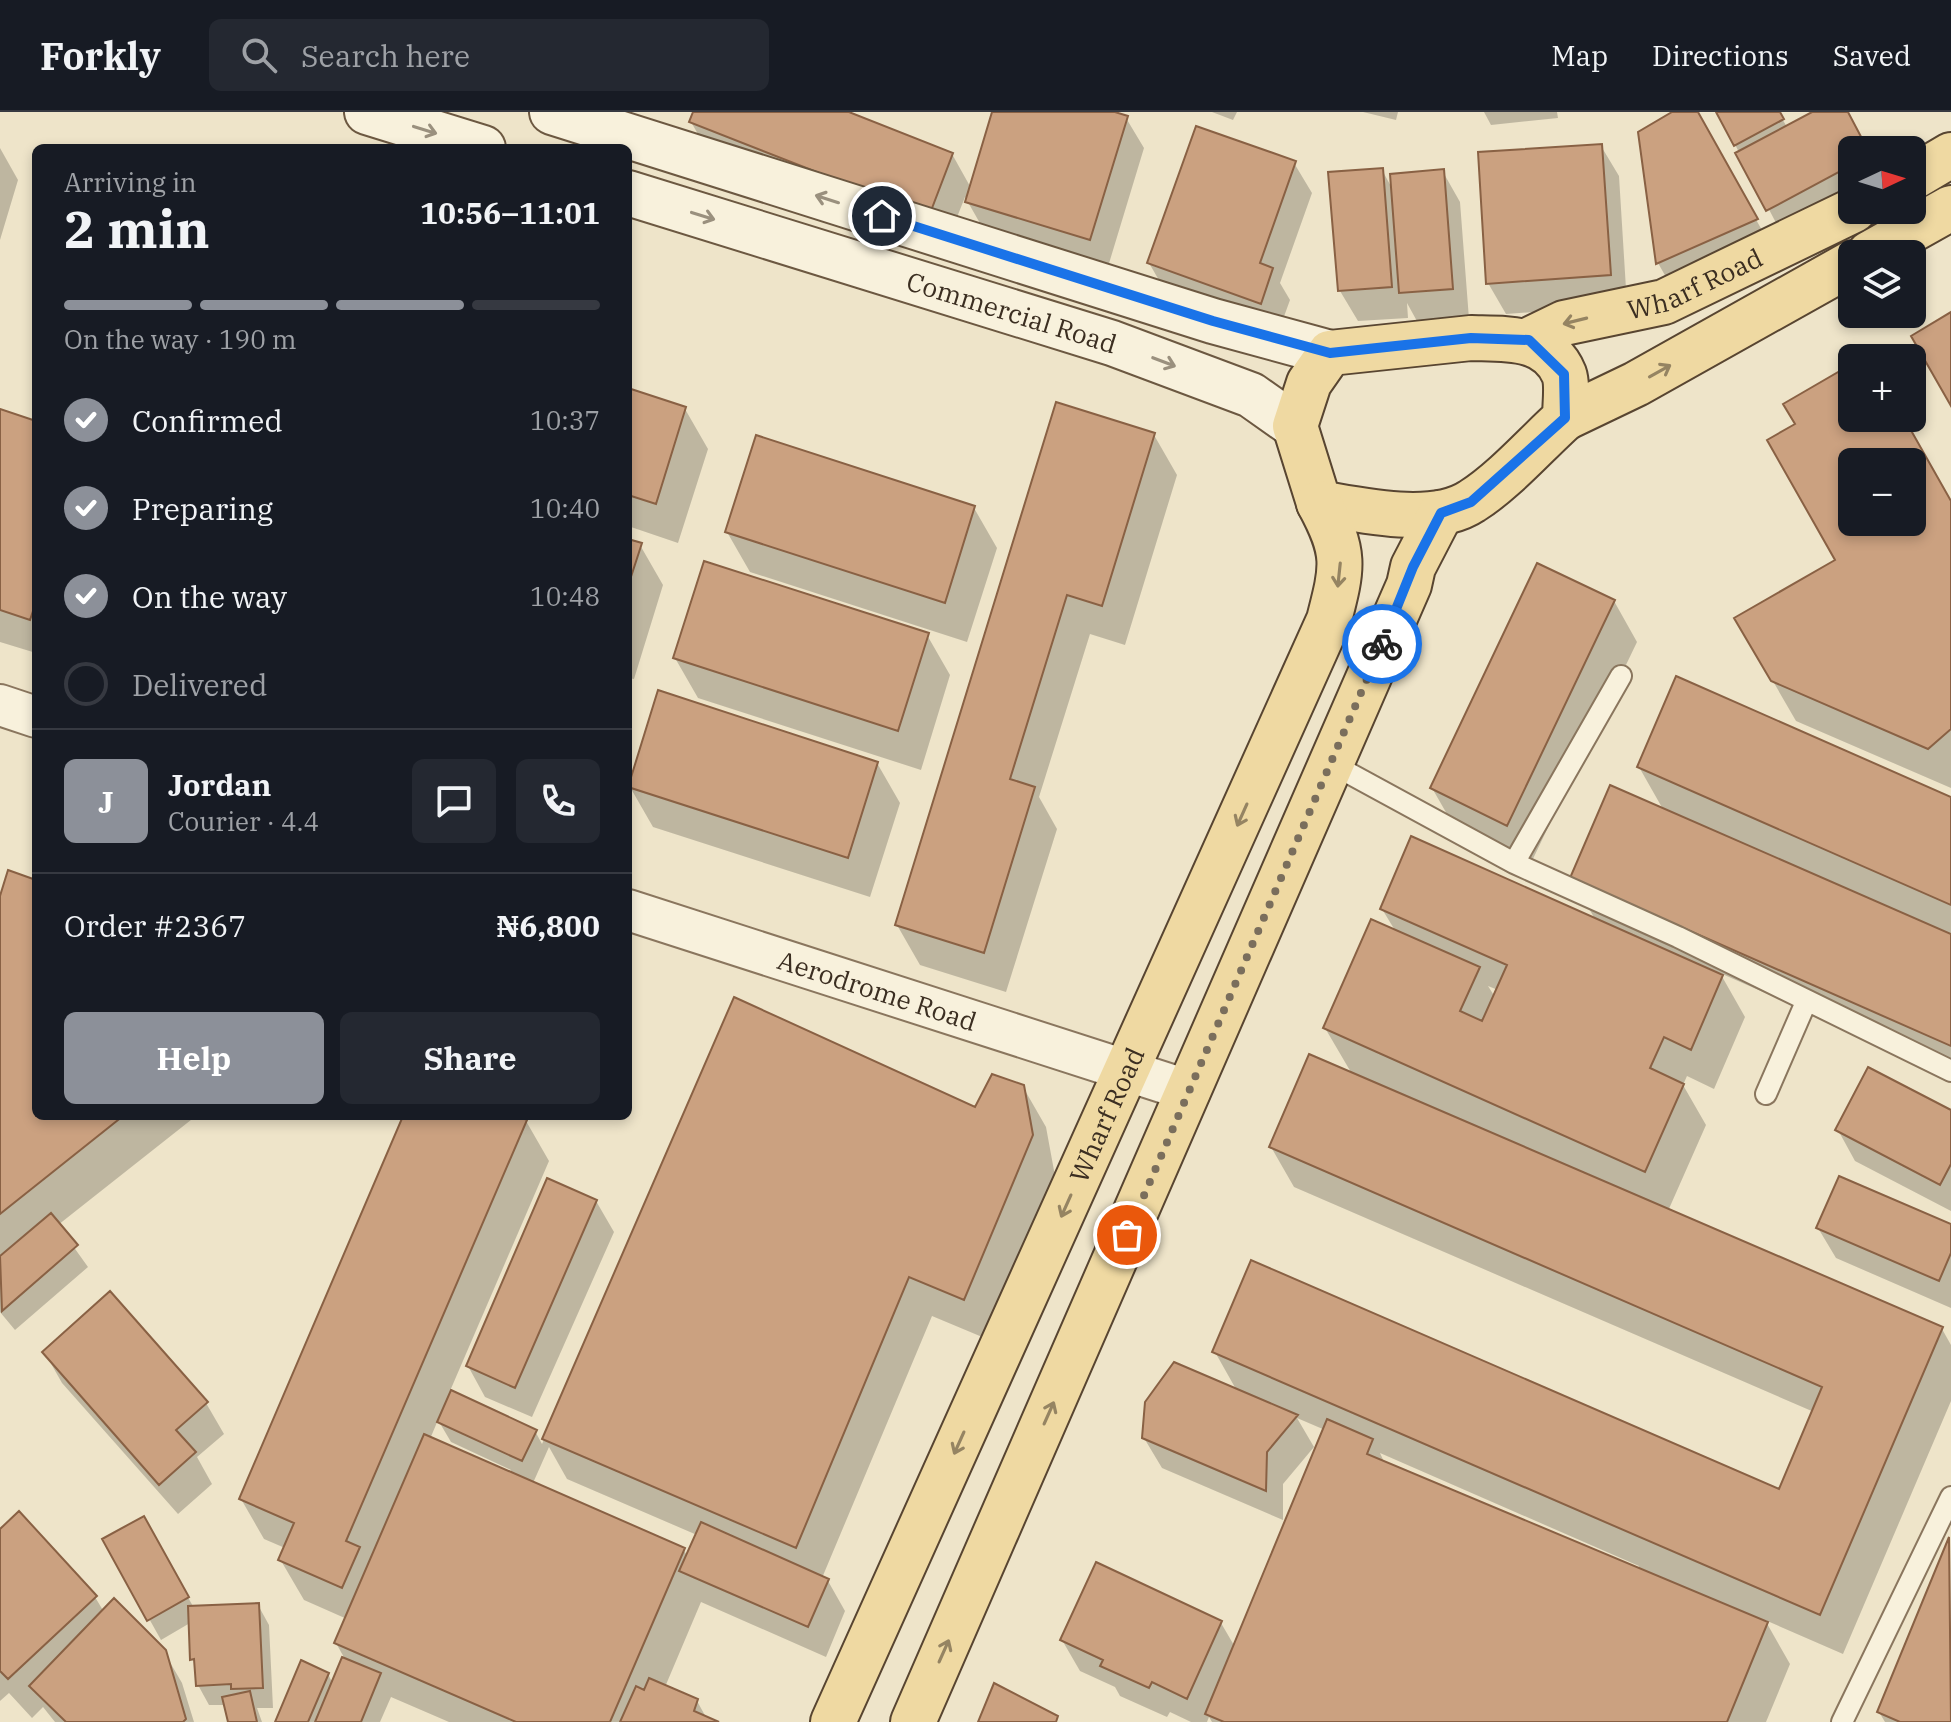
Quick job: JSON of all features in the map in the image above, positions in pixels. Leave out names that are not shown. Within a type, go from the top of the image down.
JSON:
[{"type":"main road","points":[[367,112],[470,144]]},
{"type":"main road","name":"Commercial Road","points":[[552,112],[1213,321],[1330,353]]},
{"type":"main road","points":[[1926,170],[1951,155]]},
{"type":"main road","name":"Commercial Road","points":[[632,194],[1112,343],[1251,395],[1295,426]]},
{"type":"main road","points":[[1894,240],[1951,208]]},
{"type":"main road","name":"Wharf Road","points":[[1529,340],[1564,323],[1664,302],[1838,218]]},
{"type":"main road","name":"Wharf Road","points":[[1565,418],[1636,384],[1838,271]]},
{"type":"main road","points":[[1471,338],[1529,340],[1564,374],[1565,418],[1471,502],[1441,513],[1378,514],[1319,503],[1295,426],[1309,383],[1330,353],[1471,338]]},
{"type":"main road","name":"Wharf Road","points":[[833,1722],[1329,620],[1341,572],[1338,537],[1319,503]]},
{"type":"main road","points":[[913,1722],[1332,764],[1409,585],[1413,567],[1441,513]]},
{"type":"street","points":[[0,705],[32,716]]},
{"type":"street","name":"Aerodrome Road","points":[[632,911],[1190,1091]]},
{"type":"lane","points":[[1514,863],[1621,676]]},
{"type":"lane","points":[[1332,764],[1514,863],[1678,937],[1951,1071]]},
{"type":"lane","points":[[1766,1094],[1806,1002]]},
{"type":"lane","points":[[1842,1722],[1951,1497]]},
{"type":"building","points":[[693,112],[849,112],[953,153],[929,216],[689,122]]},
{"type":"building","points":[[992,112],[1115,112],[1128,116],[1090,240],[965,202]]},
{"type":"building","points":[[1672,112],[1698,112],[1758,219],[1656,264],[1638,132]]},
{"type":"building","points":[[1716,112],[1780,112],[1784,119],[1734,146]]},
{"type":"building","points":[[1812,112],[1848,112],[1861,136],[1838,136],[1838,172],[1766,211],[1735,153]]},
{"type":"building","points":[[1196,126],[1296,161],[1260,263],[1273,268],[1261,304],[1147,263]]},
{"type":"building","points":[[1602,144],[1611,275],[1486,284],[1478,152]]},
{"type":"building","points":[[1383,168],[1392,287],[1338,291],[1328,172]]},
{"type":"building","points":[[1444,169],[1453,289],[1399,293],[1390,174]]},
{"type":"building","points":[[1951,312],[1951,406],[1926,362],[1926,344],[1916,344],[1911,336]]},
{"type":"building","points":[[1838,372],[1838,432],[1912,432],[1921,448],[1838,448],[1838,536],[1926,536],[1926,457],[1951,501],[1951,729],[1928,749],[1771,681],[1734,618],[1835,560],[1767,440],[1795,424],[1783,404]]},
{"type":"building","points":[[632,389],[686,407],[656,504],[632,496]]},
{"type":"building","points":[[1056,402],[1155,433],[1102,606],[1067,595],[1010,779],[1035,787],[984,953],[895,925]]},
{"type":"building","points":[[0,409],[32,420],[32,614],[30,620],[0,610]]},
{"type":"building","points":[[756,435],[975,506],[945,603],[725,532]]},
{"type":"building","points":[[632,540],[642,543],[632,574]]},
{"type":"building","points":[[704,561],[929,633],[898,731],[673,658]]},
{"type":"building","points":[[1537,563],[1615,600],[1507,826],[1430,788]]},
{"type":"building","points":[[1676,676],[1951,797],[1951,905],[1637,767]]},
{"type":"building","points":[[658,690],[878,762],[848,858],[632,788],[632,774]]},
{"type":"building","points":[[1610,785],[1951,934],[1951,1046],[1570,878]]},
{"type":"building","points":[[1411,836],[1723,975],[1691,1050],[1664,1037],[1650,1068],[1684,1084],[1645,1172],[1323,1028],[1371,919],[1480,967],[1460,1011],[1482,1021],[1507,965],[1380,909]]},
{"type":"building","points":[[8,870],[32,879],[32,1120],[118,1120],[0,1214],[0,896]]},
{"type":"building","points":[[734,997],[975,1107],[992,1074],[1024,1085],[1033,1135],[964,1300],[909,1277],[796,1548],[542,1439]]},
{"type":"building","points":[[1309,1054],[1943,1327],[1820,1615],[1212,1352],[1251,1260],[1779,1489],[1822,1387],[1269,1147]]},
{"type":"building","points":[[1868,1067],[1951,1110],[1951,1164],[1940,1185],[1835,1130]]},
{"type":"building","points":[[401,1120],[527,1120],[346,1541],[360,1547],[342,1588],[278,1560],[294,1523],[239,1499]]},
{"type":"building","points":[[1839,1176],[1951,1224],[1951,1253],[1939,1281],[1816,1228]]},
{"type":"building","points":[[547,1178],[597,1200],[515,1388],[466,1366]]},
{"type":"building","points":[[51,1213],[78,1245],[2,1311],[0,1256]]},
{"type":"building","points":[[110,1291],[208,1402],[176,1430],[196,1452],[159,1485],[42,1352]]},
{"type":"building","points":[[1174,1362],[1298,1415],[1267,1452],[1266,1491],[1142,1438],[1145,1402]]},
{"type":"building","points":[[451,1390],[537,1430],[522,1461],[437,1422]]},
{"type":"building","points":[[1327,1419],[1373,1439],[1367,1454],[1768,1622],[1727,1722],[1224,1722],[1205,1714]]},
{"type":"building","points":[[424,1434],[685,1548],[610,1722],[516,1722],[334,1643]]},
{"type":"building","points":[[19,1511],[97,1596],[8,1679],[0,1671],[0,1529]]},
{"type":"building","points":[[144,1516],[189,1597],[147,1621],[102,1539]]},
{"type":"building","points":[[701,1522],[829,1579],[808,1627],[679,1571]]},
{"type":"building","points":[[1949,1537],[1951,1722],[1900,1722],[1877,1712]]},
{"type":"building","points":[[1096,1562],[1222,1621],[1187,1699],[1152,1682],[1149,1688],[1100,1666],[1103,1660],[1060,1640]]},
{"type":"building","points":[[114,1598],[166,1650],[186,1719],[183,1722],[66,1722],[29,1686]]},
{"type":"building","points":[[259,1603],[263,1688],[231,1689],[231,1684],[196,1686],[194,1659],[190,1660],[188,1606]]},
{"type":"building","points":[[342,1657],[381,1673],[361,1722],[315,1722]]},
{"type":"building","points":[[301,1660],[329,1673],[308,1722],[275,1722]]},
{"type":"building","points":[[649,1678],[698,1699],[694,1711],[719,1722],[620,1722],[636,1686],[644,1690]]},
{"type":"building","points":[[994,1683],[1058,1716],[1056,1722],[978,1722]]},
{"type":"building","points":[[250,1691],[257,1722],[228,1722],[222,1697]]},
{"type":"way so far","points":[[1127,1235],[1382,644]]},
{"type":"route","points":[[882,216],[1213,321],[1330,353],[1471,338],[1529,340],[1551,358],[1564,374],[1565,418],[1471,502],[1441,513],[1413,567],[1409,585],[1382,644]]}]
